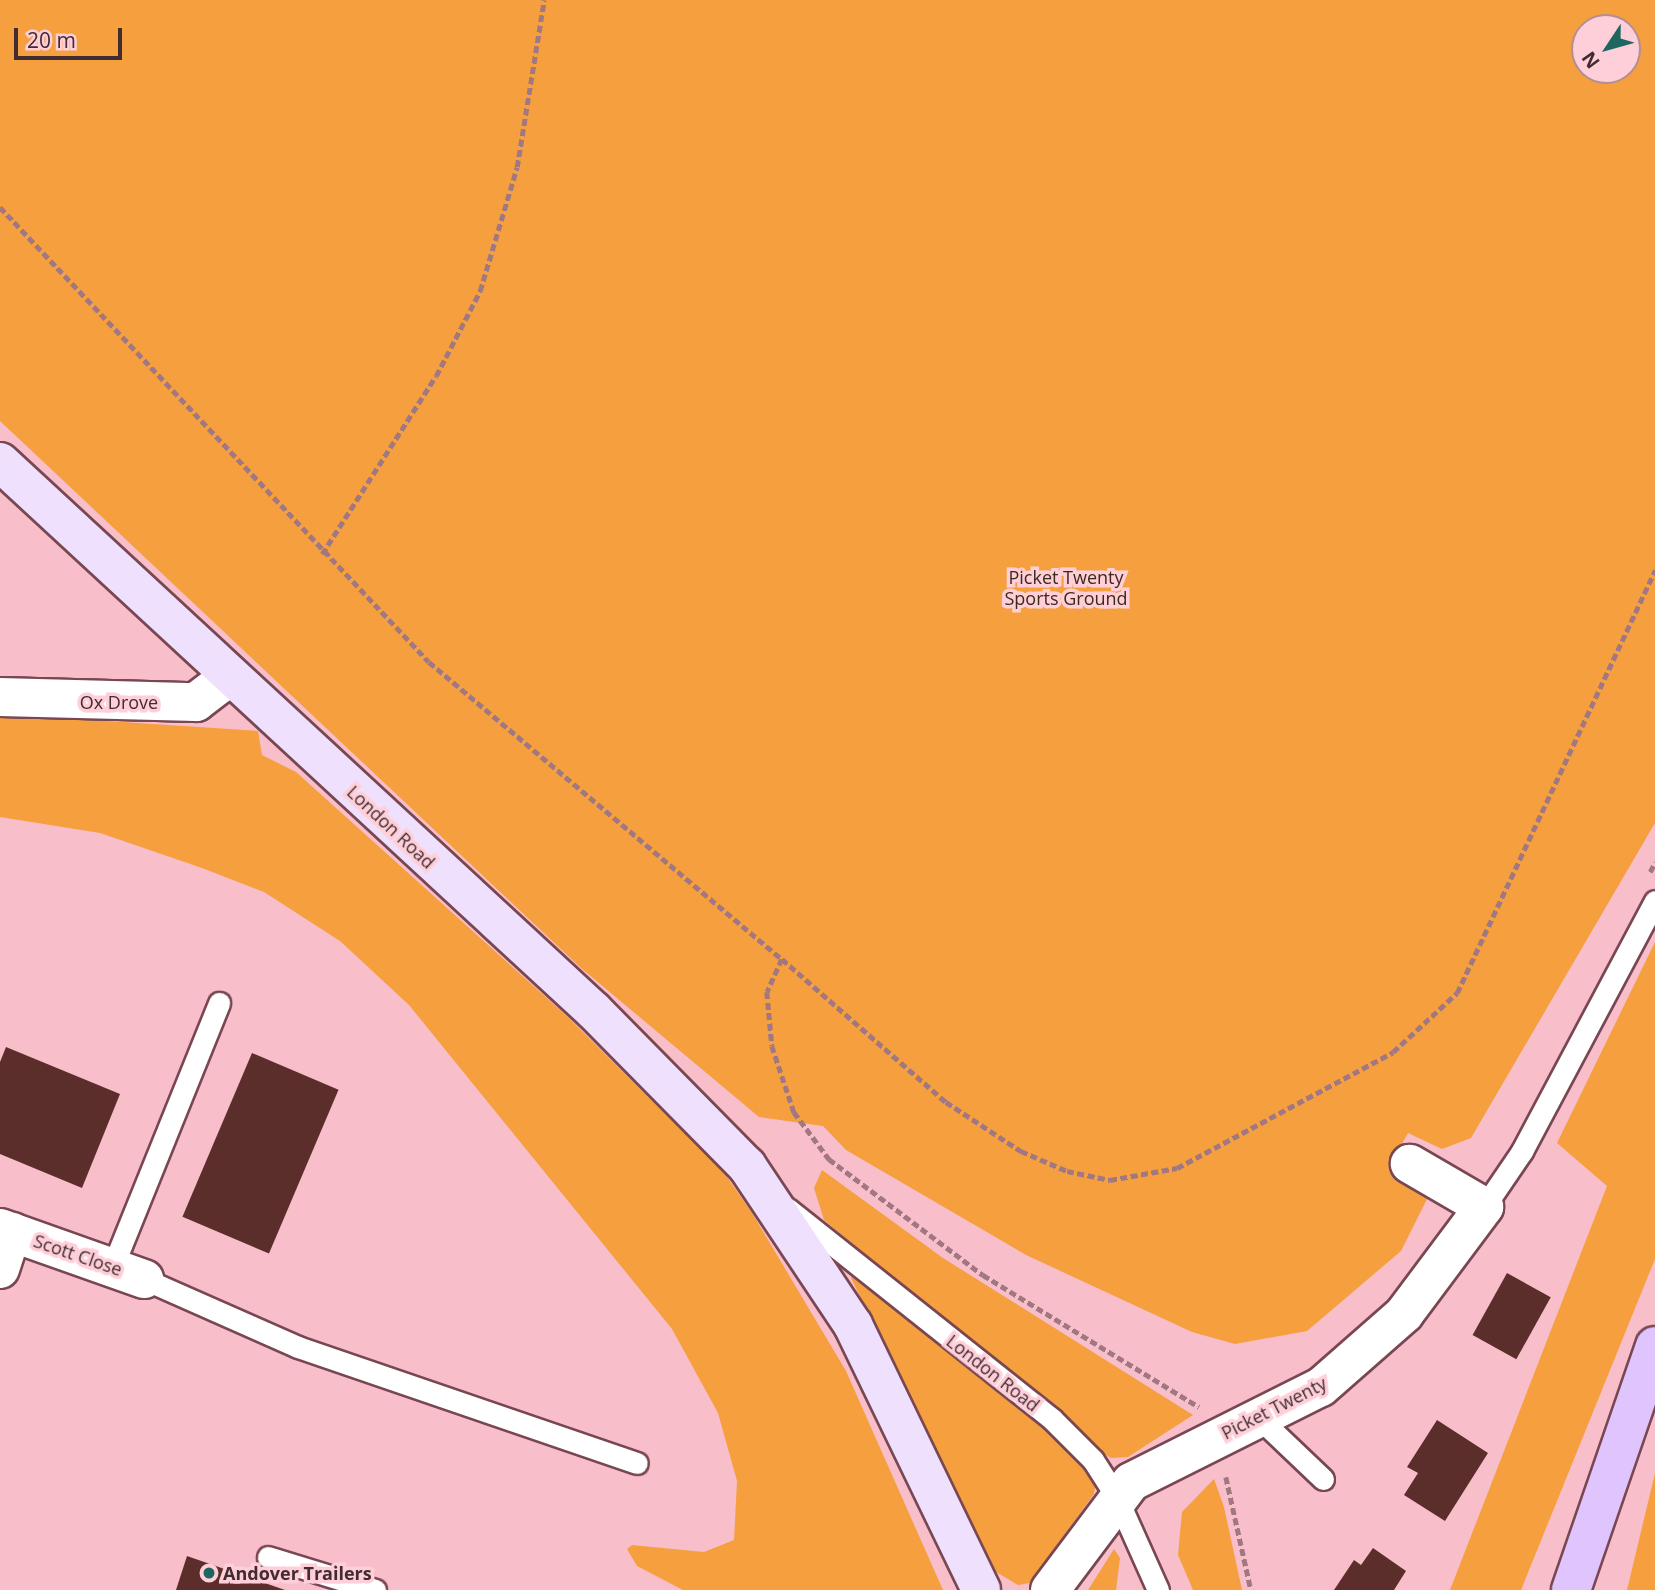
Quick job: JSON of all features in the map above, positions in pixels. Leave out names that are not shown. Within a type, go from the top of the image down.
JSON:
[{"type":"main road","name":"London Road","points":[[0,462],[229,677],[603,1020],[775,1199],[853,1325],[981,1590]]},
{"type":"main road","points":[[1571,1590],[1655,1346]]},
{"type":"street","name":"Ox Drove","points":[[0,697],[196,702],[229,677]]},
{"type":"street","points":[[1410,1164],[1485,1208]]},
{"type":"street","name":"Picket Twenty","points":[[1050,1590],[1116,1496],[1161,1463],[1260,1419],[1321,1387],[1377,1342],[1485,1208]]},
{"type":"street","name":"Scott Close","points":[[0,1269],[6,1230],[128,1273]]},
{"type":"lane","name":"Picket Twenty","points":[[1485,1208],[1522,1151],[1655,901]]},
{"type":"lane","points":[[219,1003],[128,1273],[298,1347],[637,1463]]},
{"type":"lane","name":"London Road","points":[[775,1199],[1052,1419],[1116,1496],[1158,1590]]},
{"type":"lane","points":[[1260,1419],[1323,1479]]},
{"type":"lane","points":[[268,1557],[375,1590]]},
{"type":"path","points":[[322,554],[436,376],[480,292],[517,167],[544,0]]},
{"type":"path","points":[[0,207],[322,554],[464,694],[782,959],[946,1102],[1046,1164],[1127,1181],[1177,1168],[1393,1052],[1457,993],[1655,570]]},
{"type":"path","points":[[782,959],[767,992],[766,1015],[785,1093],[811,1140],[879,1201],[983,1275],[1211,1414]]},
{"type":"path","points":[[1224,1467],[1251,1590]]},
{"type":"green space","name":"Picket Twenty Sports Ground","points":[[0,0],[1655,0],[1655,823],[1471,1138],[1442,1149],[1408,1133],[1389,1167],[1428,1197],[1401,1251],[1307,1331],[1235,1344],[1192,1332],[1026,1255],[846,1150],[823,1126],[759,1117],[581,968],[0,421]]},
{"type":"green space","points":[[0,714],[258,731],[262,755],[296,772],[569,1018],[725,1174],[752,1213],[846,1371],[943,1590],[683,1590],[637,1566],[627,1549],[632,1545],[704,1552],[734,1540],[737,1481],[718,1413],[672,1329],[409,1005],[340,941],[264,892],[202,868],[100,833],[0,817]]},
{"type":"green space","points":[[1655,942],[1655,1259],[1521,1590],[1450,1590],[1607,1186],[1557,1143]]},
{"type":"green space","points":[[822,1170],[943,1258],[1193,1415],[1128,1457],[1111,1458],[1094,1448],[824,1220],[814,1188]]},
{"type":"green space","points":[[854,1274],[1029,1413],[1096,1481],[1094,1494],[1030,1583],[1018,1585],[996,1572],[851,1278]]},
{"type":"green space","points":[[1655,1473],[1655,1590],[1627,1590]]},
{"type":"green space","points":[[1214,1479],[1224,1507],[1242,1590],[1193,1590],[1178,1555],[1182,1512]]},
{"type":"green space","points":[[1114,1549],[1120,1558],[1116,1590],[1088,1590]]},
{"type":"building","points":[[6,1047],[120,1094],[82,1188],[0,1154],[0,1062]]},
{"type":"building","points":[[252,1053],[339,1090],[269,1254],[182,1217]]},
{"type":"building","points":[[1507,1273],[1551,1297],[1516,1359],[1473,1335]]},
{"type":"building","points":[[1437,1420],[1488,1453],[1445,1521],[1404,1495],[1418,1473],[1407,1467]]},
{"type":"building","points":[[1373,1548],[1406,1571],[1394,1590],[1334,1590],[1354,1560],[1361,1565]]},
{"type":"building","name":"Andover Trailers","points":[[187,1556],[285,1590],[176,1590]]},
{"type":"place","name":"Andover Trailers","points":[[209,1573]]}]
